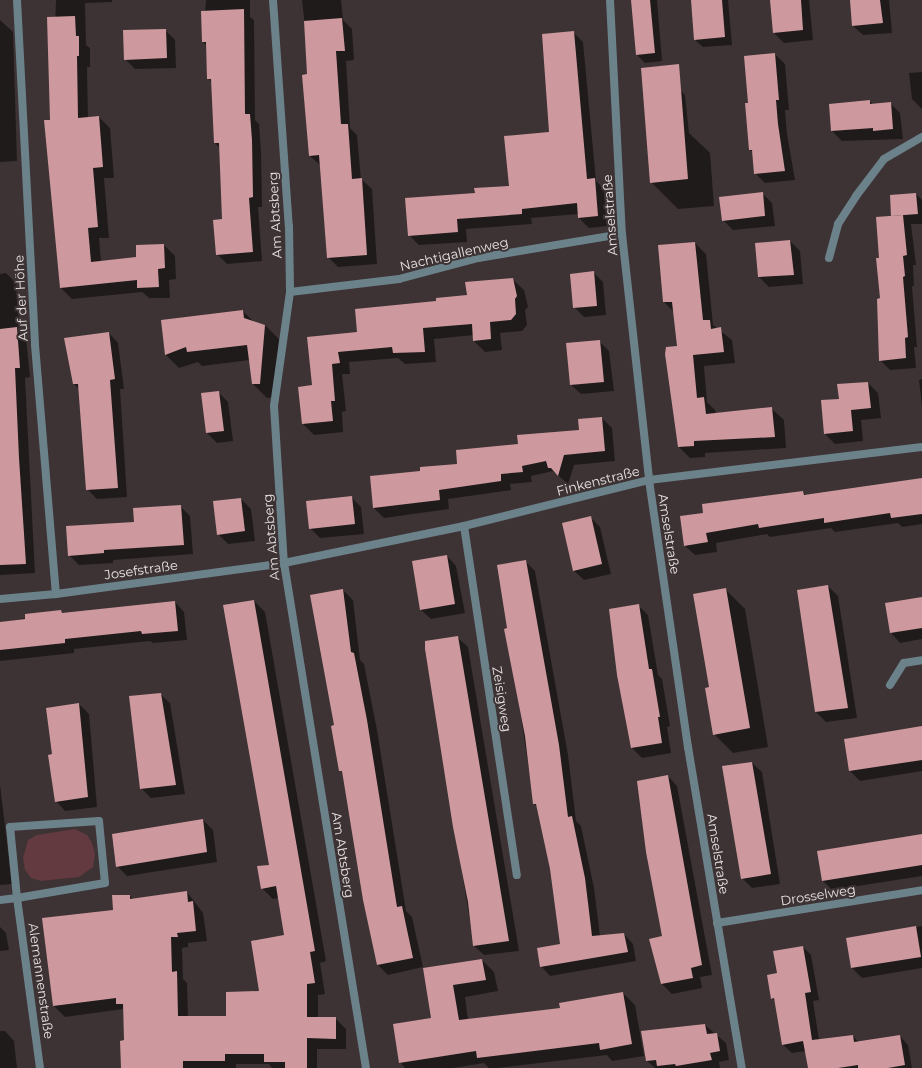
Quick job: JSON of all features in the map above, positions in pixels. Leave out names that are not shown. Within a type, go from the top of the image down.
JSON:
[{"type":"street","name":"Auf der Höhe","points":[[16,0],[35,345],[56,594]]},
{"type":"street","name":"Am Abtsberg","points":[[273,0],[288,226],[290,292],[274,406],[284,562],[366,1068]]},
{"type":"street","name":"Amselstraße","points":[[610,0],[622,234],[649,480],[717,923],[742,1068]]},
{"type":"street","points":[[829,258],[838,224],[856,196],[884,159],[922,137]]},
{"type":"street","name":"Nachtigallenweg","points":[[290,292],[399,279],[478,258],[622,234]]},
{"type":"street","name":"Finkenstraße","points":[[284,562],[464,526],[649,480],[922,447]]},
{"type":"street","name":"Zeisigweg","points":[[464,526],[517,875]]},
{"type":"street","name":"Josefstraße","points":[[0,599],[56,594],[284,562]]},
{"type":"street","points":[[890,685],[904,663],[922,660]]},
{"type":"street","name":"Alemannenstraße","points":[[0,900],[17,898],[105,883],[99,821],[10,827],[17,898],[40,1068]]},
{"type":"street","name":"Drosselweg","points":[[717,923],[922,890]]},
{"type":"shaded area","points":[[75,829],[87,835],[92,843],[95,854],[93,867],[79,877],[41,881],[31,878],[25,870],[23,858],[28,840],[37,835]]},
{"type":"building","points":[[631,0],[650,0],[655,53],[636,55]]},
{"type":"building","points":[[691,0],[722,0],[725,37],[694,40]]},
{"type":"building","points":[[770,0],[801,0],[803,30],[773,33]]},
{"type":"building","points":[[850,0],[880,0],[883,23],[852,26]]},
{"type":"building","points":[[244,9],[245,114],[250,114],[252,140],[253,197],[249,198],[253,252],[216,255],[213,220],[222,219],[219,143],[214,143],[211,79],[207,79],[206,42],[202,42],[201,11]]},
{"type":"building","points":[[75,16],[76,36],[79,36],[79,56],[77,56],[78,118],[99,116],[103,167],[93,168],[98,227],[88,228],[91,262],[136,257],[136,245],[164,244],[165,268],[158,269],[159,287],[137,288],[137,280],[60,288],[44,120],[50,120],[47,17]]},
{"type":"building","points":[[342,18],[345,51],[336,51],[341,124],[348,124],[352,179],[362,178],[367,255],[327,258],[319,155],[309,156],[302,75],[307,74],[304,21]]},
{"type":"building","points":[[166,29],[167,58],[124,60],[123,30]]},
{"type":"building","points":[[574,31],[587,179],[595,178],[598,216],[578,218],[577,203],[522,209],[522,214],[457,219],[458,232],[408,236],[405,198],[475,193],[474,188],[509,186],[504,136],[549,132],[542,34]]},
{"type":"building","points":[[775,53],[779,100],[776,100],[778,124],[785,171],[754,174],[752,150],[749,150],[745,103],[748,103],[744,56]]},
{"type":"building","points":[[679,64],[688,179],[650,183],[641,68]]},
{"type":"building","points":[[870,100],[870,104],[891,102],[893,129],[873,131],[873,128],[831,131],[829,104]]},
{"type":"building","points":[[763,192],[765,216],[722,221],[719,197]]},
{"type":"building","points":[[916,193],[918,214],[891,216],[890,195]]},
{"type":"building","points":[[903,215],[907,255],[903,256],[905,276],[903,277],[908,337],[905,338],[906,358],[879,361],[877,299],[880,298],[876,258],[879,258],[876,217]]},
{"type":"building","points":[[790,240],[794,275],[758,277],[755,243]]},
{"type":"building","points":[[695,242],[703,320],[710,320],[711,329],[721,327],[724,352],[693,355],[697,398],[704,397],[706,414],[772,407],[775,437],[694,441],[694,446],[678,447],[665,354],[666,347],[677,346],[672,302],[663,302],[658,245]]},
{"type":"building","points":[[594,271],[597,306],[573,308],[570,274]]},
{"type":"building","points":[[513,278],[517,296],[515,299],[516,314],[511,320],[490,322],[491,339],[473,341],[472,324],[423,328],[425,352],[393,353],[392,347],[338,352],[340,363],[332,364],[335,401],[331,401],[333,421],[302,424],[298,387],[312,385],[307,337],[357,332],[355,309],[436,301],[436,298],[467,295],[465,282]]},
{"type":"building","points":[[243,310],[244,318],[265,325],[260,384],[252,384],[247,345],[187,352],[186,347],[165,355],[161,320]]},
{"type":"building","points":[[17,327],[20,368],[15,368],[26,564],[0,565],[0,329]]},
{"type":"building","points":[[109,332],[115,379],[110,380],[118,488],[86,490],[78,384],[73,384],[64,338]]},
{"type":"building","points":[[600,340],[604,382],[570,385],[566,343]]},
{"type":"building","points":[[868,382],[871,408],[851,410],[853,431],[824,434],[821,400],[839,399],[837,384]]},
{"type":"building","points":[[219,391],[224,431],[206,433],[201,393]]},
{"type":"building","points":[[602,417],[605,451],[564,455],[558,476],[551,468],[548,468],[546,461],[522,466],[523,472],[501,474],[501,481],[439,490],[440,500],[373,508],[370,476],[420,471],[420,467],[457,464],[456,450],[518,444],[517,435],[579,430],[578,419]]},
{"type":"building","points":[[922,478],[922,514],[891,518],[890,513],[824,523],[824,518],[759,528],[758,524],[706,533],[708,542],[684,546],[680,516],[703,513],[702,504],[803,491],[804,495]]},
{"type":"building","points":[[352,496],[355,524],[309,529],[306,501]]},
{"type":"building","points":[[241,498],[245,531],[217,535],[213,501]]},
{"type":"building","points":[[181,505],[184,545],[104,550],[104,553],[68,556],[66,526],[134,522],[133,508]]},
{"type":"building","points":[[591,516],[602,564],[573,571],[562,523]]},
{"type":"building","points":[[447,555],[455,604],[420,610],[412,561]]},
{"type":"building","points":[[526,560],[559,745],[568,817],[572,816],[585,878],[592,936],[624,933],[628,952],[540,967],[537,948],[560,944],[550,869],[536,804],[533,804],[525,736],[504,629],[507,628],[497,565]]},
{"type":"building","points":[[828,585],[848,708],[815,712],[797,590]]},
{"type":"building","points":[[726,588],[750,728],[713,735],[705,688],[709,687],[693,594]]},
{"type":"building","points":[[343,589],[351,652],[354,653],[367,720],[397,907],[402,906],[413,958],[377,965],[363,900],[342,771],[339,771],[331,726],[334,725],[310,595]]},
{"type":"building","points":[[922,597],[922,628],[890,633],[885,603]]},
{"type":"building","points":[[254,600],[315,951],[310,952],[315,983],[307,984],[307,1017],[336,1017],[336,1039],[307,1038],[307,1068],[285,1068],[285,1062],[264,1062],[264,1054],[225,1054],[225,1061],[183,1061],[183,1068],[121,1068],[120,1041],[124,1040],[123,1004],[116,1004],[116,998],[53,1006],[42,918],[113,910],[112,895],[130,895],[130,899],[187,891],[188,902],[193,901],[196,931],[177,933],[178,937],[171,937],[172,972],[177,971],[178,1016],[226,1016],[226,992],[259,991],[251,941],[284,935],[276,886],[261,889],[257,866],[269,865],[223,605]]},
{"type":"building","points":[[175,601],[178,631],[142,634],[141,631],[65,639],[65,643],[0,650],[0,622],[25,619],[25,614],[61,610],[62,613]]},
{"type":"building","points":[[639,604],[649,669],[652,669],[660,717],[658,717],[662,743],[631,748],[617,675],[609,609]]},
{"type":"building","points":[[458,636],[509,941],[473,946],[468,902],[453,827],[425,649],[425,641]]},
{"type":"building","points":[[161,693],[176,785],[140,789],[129,696]]},
{"type":"building","points":[[79,703],[88,797],[55,802],[48,755],[52,754],[46,708]]},
{"type":"building","points":[[922,726],[922,760],[849,771],[844,739]]},
{"type":"building","points":[[752,762],[771,874],[741,879],[722,766]]},
{"type":"building","points":[[668,775],[702,965],[691,968],[693,978],[661,984],[649,939],[662,936],[646,852],[637,781]]},
{"type":"building","points":[[203,819],[207,852],[116,867],[112,834]]},
{"type":"building","points":[[922,834],[922,865],[822,881],[817,851]]},
{"type":"building","points":[[916,926],[921,957],[851,968],[846,938]]},
{"type":"building","points":[[803,946],[811,992],[805,993],[812,1040],[853,1035],[854,1042],[900,1035],[905,1065],[888,1068],[858,1068],[858,1065],[838,1068],[808,1068],[803,1041],[782,1045],[774,998],[771,999],[767,975],[777,973],[773,951]]},
{"type":"building","points":[[482,959],[486,980],[453,985],[459,1020],[560,1008],[559,1003],[623,992],[632,1044],[600,1050],[599,1043],[477,1058],[476,1051],[399,1063],[393,1024],[431,1018],[423,968]]},
{"type":"building","points":[[705,1024],[707,1034],[717,1033],[720,1051],[710,1053],[712,1060],[676,1066],[675,1064],[657,1066],[656,1060],[646,1061],[641,1031]]}]
